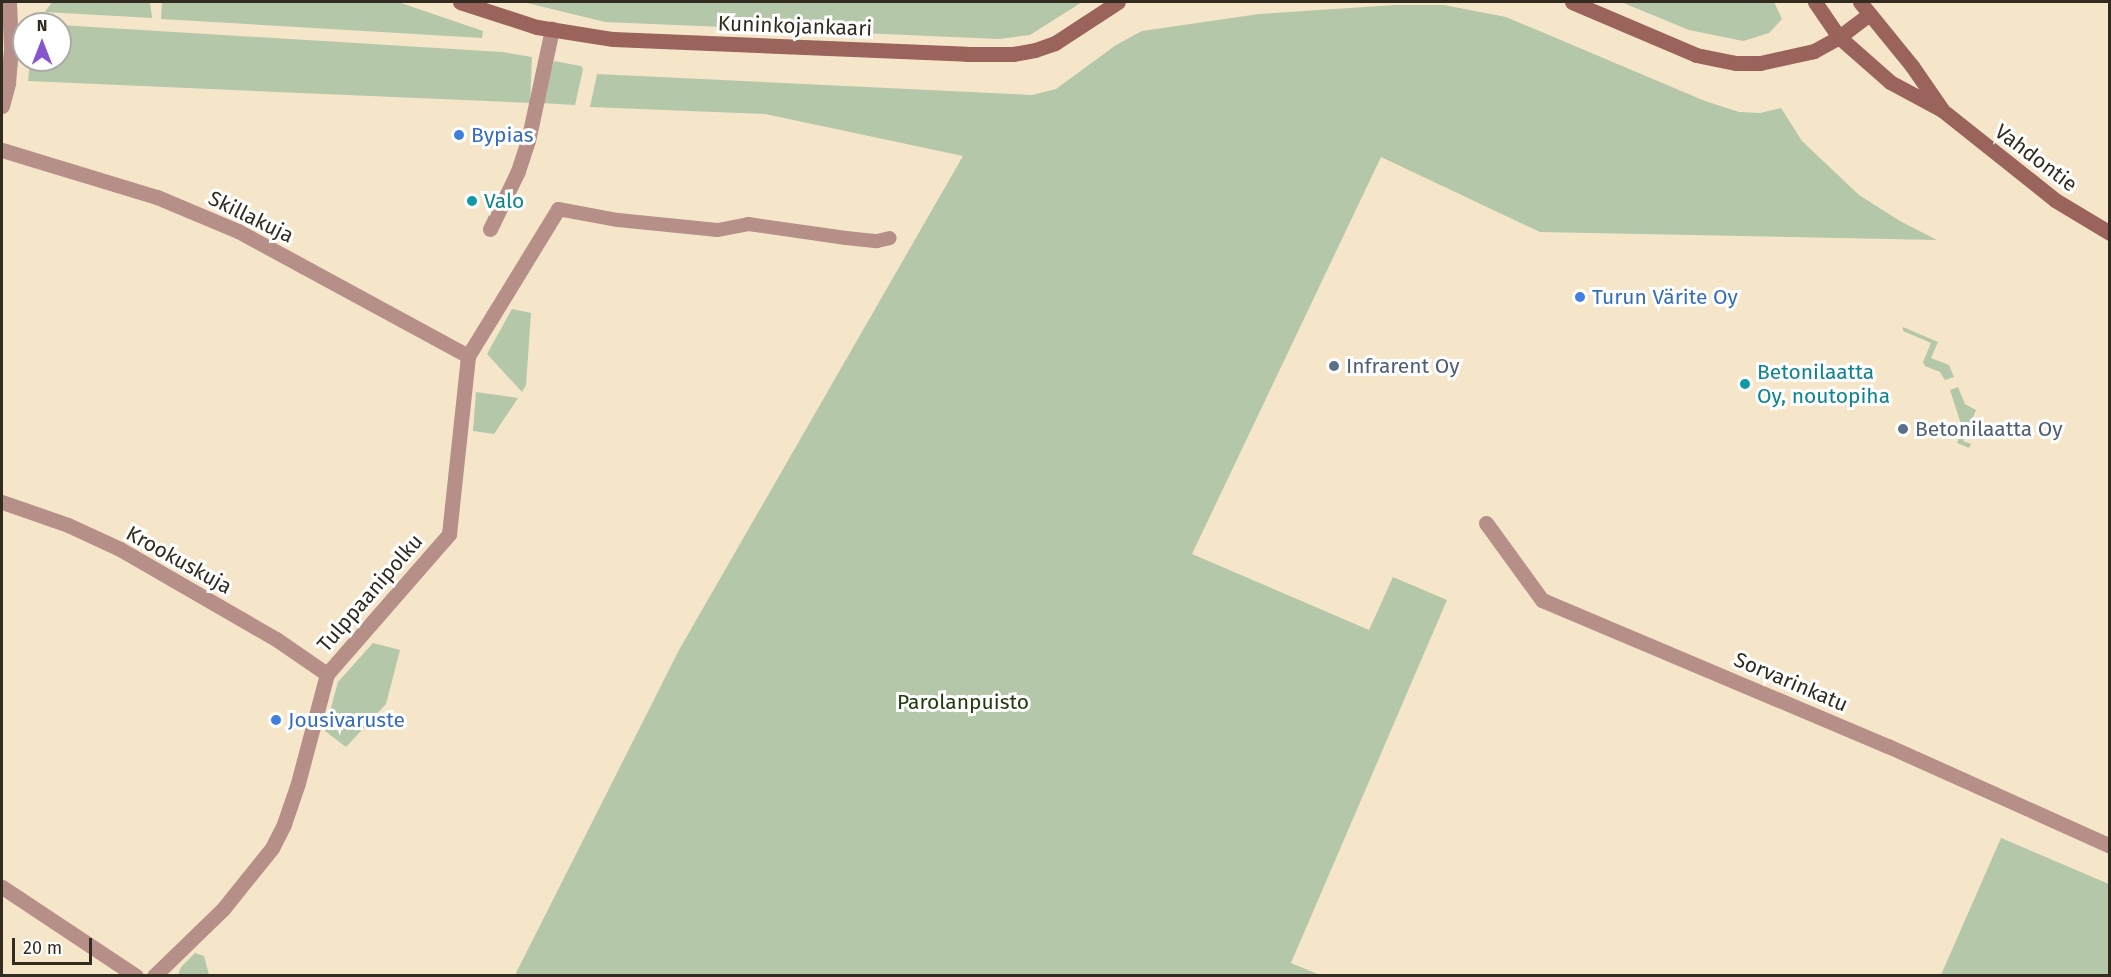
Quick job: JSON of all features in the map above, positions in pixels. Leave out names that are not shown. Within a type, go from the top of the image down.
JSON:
[{"type":"street","points":[[2,106],[8,83],[11,48],[9,2]]},
{"type":"street","name":"Kuninkojankaari","points":[[460,2],[552,29],[613,39],[1013,54],[1055,43],[1118,2]]},
{"type":"street","points":[[1572,2],[1696,55],[1718,62],[1760,63],[1814,51],[1839,37],[1864,8]]},
{"type":"street","name":"Vahdontie","points":[[1815,2],[1839,37],[1890,82],[1942,110],[2055,200],[2109,233]]},
{"type":"street","name":"Vahdontie","points":[[1864,8],[1912,66],[1942,110]]},
{"type":"street","points":[[490,229],[518,171],[528,141],[552,29]]},
{"type":"street","name":"Skillakuja","points":[[2,150],[147,194],[238,231],[468,356]]},
{"type":"street","name":"Tulppaanipolku","points":[[154,975],[223,909],[272,848],[284,824],[298,783],[327,674],[449,534],[468,356],[558,209]]},
{"type":"street","name":"Krookuskuja","points":[[2,502],[68,525],[120,549],[276,639],[327,674]]},
{"type":"street","name":"Sorvarinkatu","points":[[1486,523],[1542,600],[1888,746],[2109,846]]},
{"type":"street","points":[[2,886],[136,975]]},
{"type":"lane","points":[[558,209],[618,220],[718,230],[748,224],[846,238],[877,241],[890,238]]},
{"type":"green space","points":[[52,2],[150,2],[152,18],[72,12],[45,12]]},
{"type":"green space","points":[[162,2],[398,2],[483,31],[482,38],[161,19]]},
{"type":"green space","points":[[523,2],[1082,2],[1030,35],[999,39],[605,22]]},
{"type":"green space","points":[[1621,2],[1774,2],[1782,19],[1769,33],[1743,41],[1689,30]]},
{"type":"green space","name":"Parolanpuisto","points":[[1395,5],[1444,5],[1506,17],[1705,101],[1739,112],[1760,113],[1781,108],[1802,141],[1859,195],[1900,221],[1937,240],[1540,232],[1381,157],[1192,554],[1369,630],[1393,577],[1447,600],[1291,963],[1320,975],[515,975],[679,650],[963,156],[765,114],[590,107],[597,74],[1032,95],[1056,89],[1116,45],[1142,31],[1259,14]]},
{"type":"green space","points":[[72,26],[502,52],[532,57],[530,103],[28,81],[29,72],[72,72]]},
{"type":"green space","points":[[554,61],[581,66],[583,69],[575,105],[540,103]]},
{"type":"green space","points":[[512,309],[531,313],[526,385],[522,392],[487,354]]},
{"type":"green space","points":[[1903,327],[1938,342],[1931,358],[1949,365],[1954,377],[1945,380],[1940,372],[1925,366],[1923,362],[1931,343],[1903,331]]},
{"type":"green space","points":[[1958,387],[1965,404],[1976,410],[1963,441],[1971,444],[1969,448],[1957,443],[1960,435],[1956,433],[1960,421],[1950,390]]},
{"type":"green space","points":[[476,392],[518,398],[494,434],[473,431]]},
{"type":"green space","points":[[373,643],[400,650],[386,704],[346,747],[325,731],[333,700],[338,682]]},
{"type":"green space","points":[[2001,838],[2109,884],[2109,975],[1941,975]]},
{"type":"green space","points":[[195,953],[204,956],[209,975],[178,975],[181,967]]},
{"type":"place","name":"Bypias","points":[[459,135]]},
{"type":"place","name":"Valo","points":[[472,201]]},
{"type":"place","name":"Turun Värite Oy","points":[[1580,297]]},
{"type":"place","name":"Infrarent Oy","points":[[1334,366]]},
{"type":"place","name":"Betonilaatta Oy, noutopiha","points":[[1745,384]]},
{"type":"place","name":"Betonilaatta Oy","points":[[1903,429]]},
{"type":"place","name":"Jousivaruste","points":[[276,720]]}]
